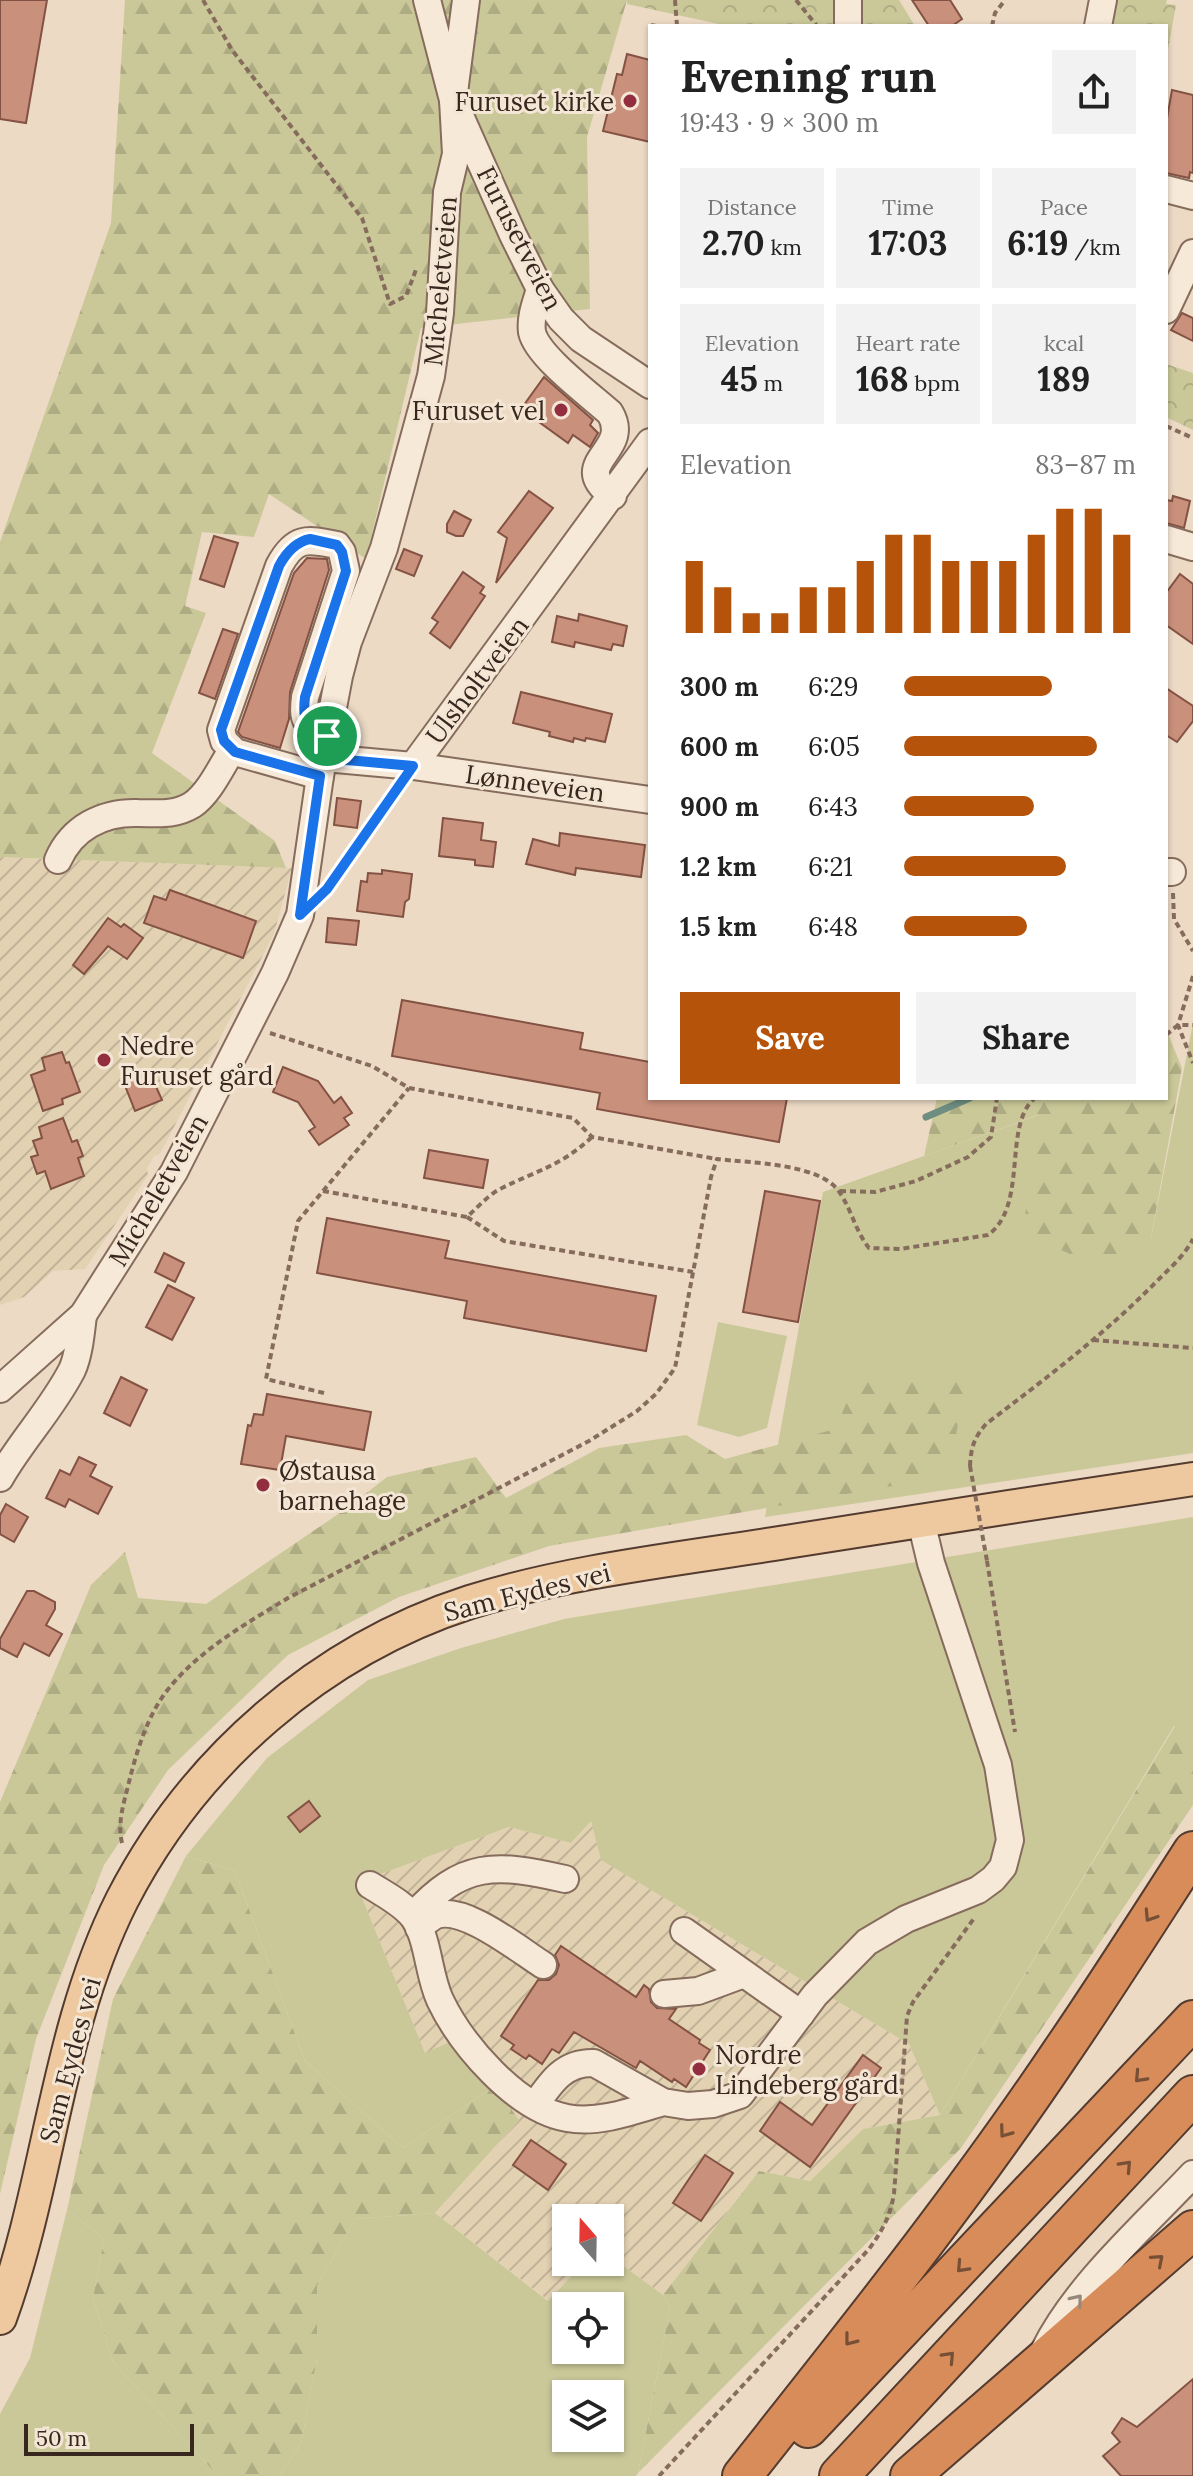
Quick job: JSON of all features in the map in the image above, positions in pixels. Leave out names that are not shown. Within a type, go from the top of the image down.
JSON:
[{"type":"highway","points":[[742,2476],[858,2330],[963,2190],[1060,2055],[1193,1851]]},
{"type":"highway","points":[[762,2476],[1193,2020]]},
{"type":"highway","points":[[839,2476],[1193,2095]]},
{"type":"highway","points":[[910,2476],[1193,2230]]},
{"type":"main road","name":"Sam Eydes vei","points":[[0,2318],[26,2236],[89,1977],[122,1901],[166,1827],[197,1787],[260,1723],[328,1671],[379,1640],[423,1620],[515,1590],[603,1572],[1193,1479]]},
{"type":"street","name":"Micheletveien","points":[[427,0],[453,100]]},
{"type":"street","name":"Micheletveien","points":[[0,1389],[83,1315],[174,1172],[275,973],[300,915],[324,757],[348,642],[384,548],[431,376],[440,313],[447,192],[456,154],[453,100],[466,0]]},
{"type":"street","points":[[848,0],[848,24]]},
{"type":"street","points":[[1098,24],[1103,0]]},
{"type":"street","name":"Furusetveien","points":[[453,100],[540,289],[561,319],[581,339],[648,384]]},
{"type":"street","points":[[1168,190],[1193,196]]},
{"type":"street","points":[[1168,306],[1193,253]]},
{"type":"street","points":[[540,289],[533,311],[535,341],[610,413],[614,421],[616,428],[611,445],[594,478],[599,487],[613,496]]},
{"type":"street","name":"Ulsholtveien","points":[[413,766],[648,445]]},
{"type":"street","points":[[310,539],[337,545],[346,571],[304,706],[305,722],[324,757],[232,750],[224,741],[221,730],[279,566],[296,545],[310,539]]},
{"type":"street","points":[[1168,540],[1193,547]]},
{"type":"street","points":[[58,860],[72,836],[101,818],[135,812],[167,814],[196,803],[232,750]]},
{"type":"street","name":"Lønneveien","points":[[324,757],[413,766],[648,800]]},
{"type":"street","points":[[0,1478],[73,1368],[83,1315]]},
{"type":"street","points":[[536,2104],[559,2073],[580,2062],[594,2063],[663,2102],[688,2106],[713,2104],[740,2095],[801,2014],[841,1966],[867,1942],[906,1919],[978,1890],[1003,1867],[1010,1840],[998,1765],[931,1563],[921,1521]]},
{"type":"street","points":[[416,1922],[433,1894],[449,1882],[480,1870],[531,1871],[565,1879]]},
{"type":"street","points":[[370,1885],[416,1922],[430,1975],[440,1999],[461,2036],[478,2058],[504,2082],[536,2104],[564,2118],[583,2119],[623,2113],[663,2102]]},
{"type":"street","points":[[416,1922],[453,1914],[466,1918],[543,1965]]},
{"type":"street","points":[[684,1931],[801,2014]]},
{"type":"street","points":[[664,1994],[698,1991],[744,1974]]},
{"type":"street","points":[[1036,2366],[1068,2311],[1193,2174]]},
{"type":"path","points":[[203,0],[232,50],[362,218],[390,304],[406,296],[417,266]]},
{"type":"path","points":[[675,0],[677,24]]},
{"type":"path","points":[[796,0],[815,24]]},
{"type":"path","points":[[992,24],[995,13],[1005,0]]},
{"type":"path","points":[[1168,427],[1193,438]]},
{"type":"path","name":"Ulsholtveien","points":[[300,915],[327,889],[413,766]]},
{"type":"path","points":[[1169,872],[1174,919],[1193,951]]},
{"type":"path","points":[[1168,1033],[1178,1025],[1193,976]]},
{"type":"path","points":[[249,1024],[279,1037],[372,1066],[409,1088],[573,1118],[592,1137],[796,1169],[832,1182],[840,1191],[857,1232],[869,1248],[900,1249],[988,1235],[995,1230],[1009,1203],[1021,1124],[1025,1110],[1033,1100]]},
{"type":"path","points":[[1178,1025],[1193,1025]]},
{"type":"path","points":[[1178,1025],[1193,1063]]},
{"type":"path","points":[[324,1393],[266,1379],[298,1221],[409,1088]]},
{"type":"path","points":[[840,1191],[875,1192],[916,1181],[968,1157],[991,1137],[997,1100]]},
{"type":"path","points":[[467,1217],[499,1189],[562,1161],[592,1137]]},
{"type":"path","points":[[123,1845],[120,1833],[122,1809],[135,1755],[149,1721],[168,1688],[219,1643],[288,1598],[589,1441],[637,1411],[656,1394],[675,1368],[717,1159]]},
{"type":"path","points":[[323,1191],[467,1217],[504,1241],[693,1272]]},
{"type":"path","points":[[1016,1742],[970,1466],[971,1448],[986,1424],[1093,1340],[1147,1291],[1188,1249],[1193,1239]]},
{"type":"path","points":[[1093,1340],[1193,1348]]},
{"type":"path","points":[[659,2476],[869,2249],[883,2230],[891,2214],[894,2194],[907,2016],[913,2002],[984,1906],[1003,1867]]},
{"type":"shaded area","name":"Nedre Furuset gård","points":[[0,857],[292,868],[274,934],[160,1154],[154,1156],[147,1169],[148,1175],[131,1201],[85,1269],[53,1271],[24,1297],[0,1305]]},
{"type":"shaded area","name":"Nordre Lindeberg gård","points":[[591,1821],[601,1860],[909,2044],[940,2115],[863,2129],[810,2181],[759,2171],[663,2295],[624,2266],[624,2204],[552,2204],[552,2276],[572,2276],[557,2292],[552,2292],[549,2301],[435,2213],[519,2120],[425,2053],[356,1883],[509,1827],[571,1843]]},
{"type":"green space","points":[[125,0],[627,0],[587,137],[590,309],[421,328],[366,559],[269,494],[254,537],[202,532],[185,606],[206,613],[152,753],[275,841],[286,868],[0,857],[0,542],[111,223]]},
{"type":"green space","points":[[627,0],[834,0],[834,24],[719,24],[627,4]]},
{"type":"green space","points":[[862,0],[899,0],[914,24],[861,24]]},
{"type":"green space","points":[[1113,0],[1167,0],[1166,4],[1176,5],[1168,49],[1168,24],[1108,24]]},
{"type":"green space","points":[[1168,365],[1193,373],[1193,430],[1168,418]]},
{"type":"green space","points":[[1193,1023],[1193,1453],[765,1517],[823,1192],[1039,1115],[1151,1238]]},
{"type":"green space","points":[[1168,1034],[1182,1068],[1151,1238],[1108,1272],[1023,1232],[1038,1115],[924,1156],[937,1100],[1168,1100]]},
{"type":"green space","points":[[718,1322],[787,1336],[767,1428],[739,1437],[697,1425]]},
{"type":"green space","points":[[966,1377],[949,1476],[549,1546],[399,1597],[288,1655],[168,1770],[104,1865],[36,2039],[0,2194],[0,1802],[91,1585],[125,1552],[138,1598],[206,1604],[350,1506],[387,1477],[476,1457],[506,1498],[599,1448],[686,1435],[725,1459],[835,1429],[856,1381]]},
{"type":"green space","points":[[1193,1517],[1193,1738],[1174,1726],[940,2115],[909,2044],[601,1860],[591,1821],[571,1843],[509,1827],[356,1883],[425,2053],[450,2042],[495,2086],[403,2148],[305,2061],[235,1871],[186,1856],[267,1758],[368,1680],[461,1648],[564,1619]]},
{"type":"green space","points":[[1175,1726],[1193,1738],[1193,1805],[961,2148],[638,2473],[670,2308],[663,2295],[759,2171],[810,2181],[863,2129],[940,2115]]},
{"type":"green space","points":[[186,1856],[235,1871],[305,2061],[403,2148],[495,2086],[519,2120],[435,2213],[355,2219],[317,2286],[317,2359],[301,2444],[279,2476],[218,2476],[113,2362],[93,2298],[104,2239],[67,2210],[113,1999]]},
{"type":"green space","points":[[67,2210],[104,2239],[93,2298],[113,2362],[218,2476],[0,2476],[0,2414],[30,2358]]},
{"type":"green space","points":[[435,2213],[548,2301],[552,2297],[552,2364],[624,2364],[624,2292],[557,2292],[572,2276],[624,2276],[624,2266],[663,2295],[670,2308],[638,2473],[636,2476],[279,2476],[301,2444],[317,2359],[317,2286],[355,2219]]},
{"type":"building","points":[[0,0],[47,0],[26,123],[0,119]]},
{"type":"building","points":[[912,0],[950,0],[962,19],[955,24],[928,24]]},
{"type":"building","name":"Furuset kirke","points":[[627,54],[648,59],[648,142],[603,131],[617,74],[622,75]]},
{"type":"building","points":[[1172,90],[1193,95],[1193,173],[1190,172],[1189,178],[1168,173],[1168,113]]},
{"type":"building","points":[[1182,313],[1193,318],[1193,341],[1171,330]]},
{"type":"building","name":"Furuset vel","points":[[544,377],[593,420],[590,425],[598,433],[590,447],[573,435],[568,443],[521,409]]},
{"type":"building","points":[[529,491],[553,508],[496,583],[507,538],[498,532]]},
{"type":"building","points":[[1173,496],[1190,501],[1184,528],[1168,524],[1168,500],[1172,501]]},
{"type":"building","points":[[454,511],[471,520],[463,536],[447,532],[447,524]]},
{"type":"building","points":[[214,536],[238,543],[224,587],[200,579]]},
{"type":"building","points":[[404,549],[422,556],[414,576],[396,569]]},
{"type":"building","points":[[307,558],[327,559],[329,570],[290,692],[289,719],[280,748],[242,737],[238,732],[294,573]]},
{"type":"building","points":[[463,572],[484,587],[480,593],[485,596],[450,648],[430,633],[438,622],[432,618]]},
{"type":"building","points":[[1180,574],[1193,584],[1193,644],[1168,626],[1168,590]]},
{"type":"building","points":[[579,614],[627,626],[623,646],[613,644],[611,650],[575,642],[574,647],[552,642],[557,616],[578,621]]},
{"type":"building","points":[[223,629],[238,634],[215,699],[199,693]]},
{"type":"building","points":[[1168,689],[1193,706],[1193,721],[1177,742],[1168,736]]},
{"type":"building","points":[[521,692],[612,714],[605,742],[574,738],[573,742],[549,736],[550,732],[513,723]]},
{"type":"building","points":[[337,798],[361,801],[357,828],[334,825]]},
{"type":"building","points":[[443,818],[483,823],[481,840],[496,842],[493,867],[475,865],[475,860],[439,856]]},
{"type":"building","points":[[560,833],[645,845],[641,877],[576,868],[575,875],[526,864],[533,839],[559,846]]},
{"type":"building","points":[[382,870],[412,874],[403,917],[357,911],[361,881],[367,882],[368,873],[382,874]]},
{"type":"building","points":[[170,890],[256,921],[243,958],[144,923],[154,896],[166,900]]},
{"type":"building","points":[[108,918],[121,927],[124,924],[143,938],[127,959],[108,946],[84,974],[73,965]]},
{"type":"building","points":[[328,918],[359,921],[356,945],[326,942]]},
{"type":"building","points":[[402,1000],[583,1033],[580,1049],[648,1062],[648,1100],[787,1100],[779,1142],[597,1109],[600,1093],[392,1056]]},
{"type":"building","points":[[62,1052],[80,1092],[62,1099],[63,1104],[43,1111],[31,1075],[45,1070],[42,1058]]},
{"type":"building","points":[[283,1067],[318,1081],[334,1103],[341,1097],[352,1113],[344,1118],[349,1125],[319,1145],[309,1131],[315,1127],[298,1102],[273,1092]]},
{"type":"building","points":[[150,1073],[162,1100],[135,1111],[124,1083]]},
{"type":"building","points":[[63,1118],[72,1142],[77,1140],[83,1156],[78,1158],[84,1176],[51,1189],[45,1171],[37,1174],[31,1157],[38,1155],[33,1141],[42,1138],[39,1127]]},
{"type":"building","points":[[429,1150],[488,1160],[483,1188],[424,1178]]},
{"type":"building","points":[[765,1191],[820,1201],[798,1322],[743,1312]]},
{"type":"building","points":[[327,1218],[449,1241],[445,1258],[656,1296],[646,1351],[464,1318],[467,1301],[317,1273]]},
{"type":"building","points":[[164,1253],[184,1263],[175,1282],[155,1272]]},
{"type":"building","points":[[168,1285],[194,1298],[172,1340],[146,1327]]},
{"type":"building","points":[[121,1377],[147,1390],[130,1426],[104,1413]]},
{"type":"building","points":[[267,1394],[371,1412],[364,1450],[286,1436],[280,1470],[241,1464],[248,1425],[251,1426],[254,1414],[263,1415]]},
{"type":"building","points":[[79,1457],[96,1465],[90,1476],[112,1487],[98,1514],[69,1499],[65,1507],[46,1498],[60,1470],[70,1475]]},
{"type":"building","points":[[6,1504],[28,1517],[14,1542],[0,1534],[0,1515]]},
{"type":"building","points":[[27,1591],[34,1591],[55,1602],[55,1609],[46,1625],[62,1634],[49,1656],[24,1643],[17,1657],[0,1648],[0,1639]]},
{"type":"building","points":[[309,1801],[320,1816],[300,1832],[288,1817]]},
{"type":"building","points":[[561,1946],[636,1997],[644,1985],[657,2008],[676,2009],[669,2019],[710,2050],[686,2087],[674,2079],[672,2082],[640,2061],[636,2068],[574,2032],[559,2053],[552,2049],[542,2064],[529,2055],[526,2059],[511,2049],[514,2045],[501,2036],[538,1980],[549,1980],[556,1974],[559,1965],[555,1955]]},
{"type":"building","points":[[863,2055],[881,2068],[810,2167],[760,2131],[780,2102],[812,2125]]},
{"type":"building","points":[[531,2140],[566,2164],[548,2190],[513,2165]]},
{"type":"building","points":[[705,2155],[733,2173],[701,2221],[673,2203]]},
{"type":"building","points":[[1193,2379],[1193,2476],[1121,2476],[1103,2456],[1120,2442],[1112,2433],[1122,2418],[1137,2427]]},
{"type":"waterway","points":[[926,1117],[965,1100]]},
{"type":"place","name":"Furuset kirke","points":[[630,101]]},
{"type":"place","name":"Furuset vel","points":[[561,410]]},
{"type":"place","name":"Nedre Furuset gård","points":[[104,1060]]},
{"type":"place","name":"Østausa barnehage","points":[[263,1485]]},
{"type":"place","name":"Nordre Lindeberg gård","points":[[699,2069]]},
{"type":"route","points":[[310,539],[337,545],[342,552],[346,571],[305,697],[305,722],[327,736],[325,758],[413,766],[327,889],[300,915],[320,776],[235,752],[224,741],[221,730],[279,566],[296,545],[310,539]]}]
